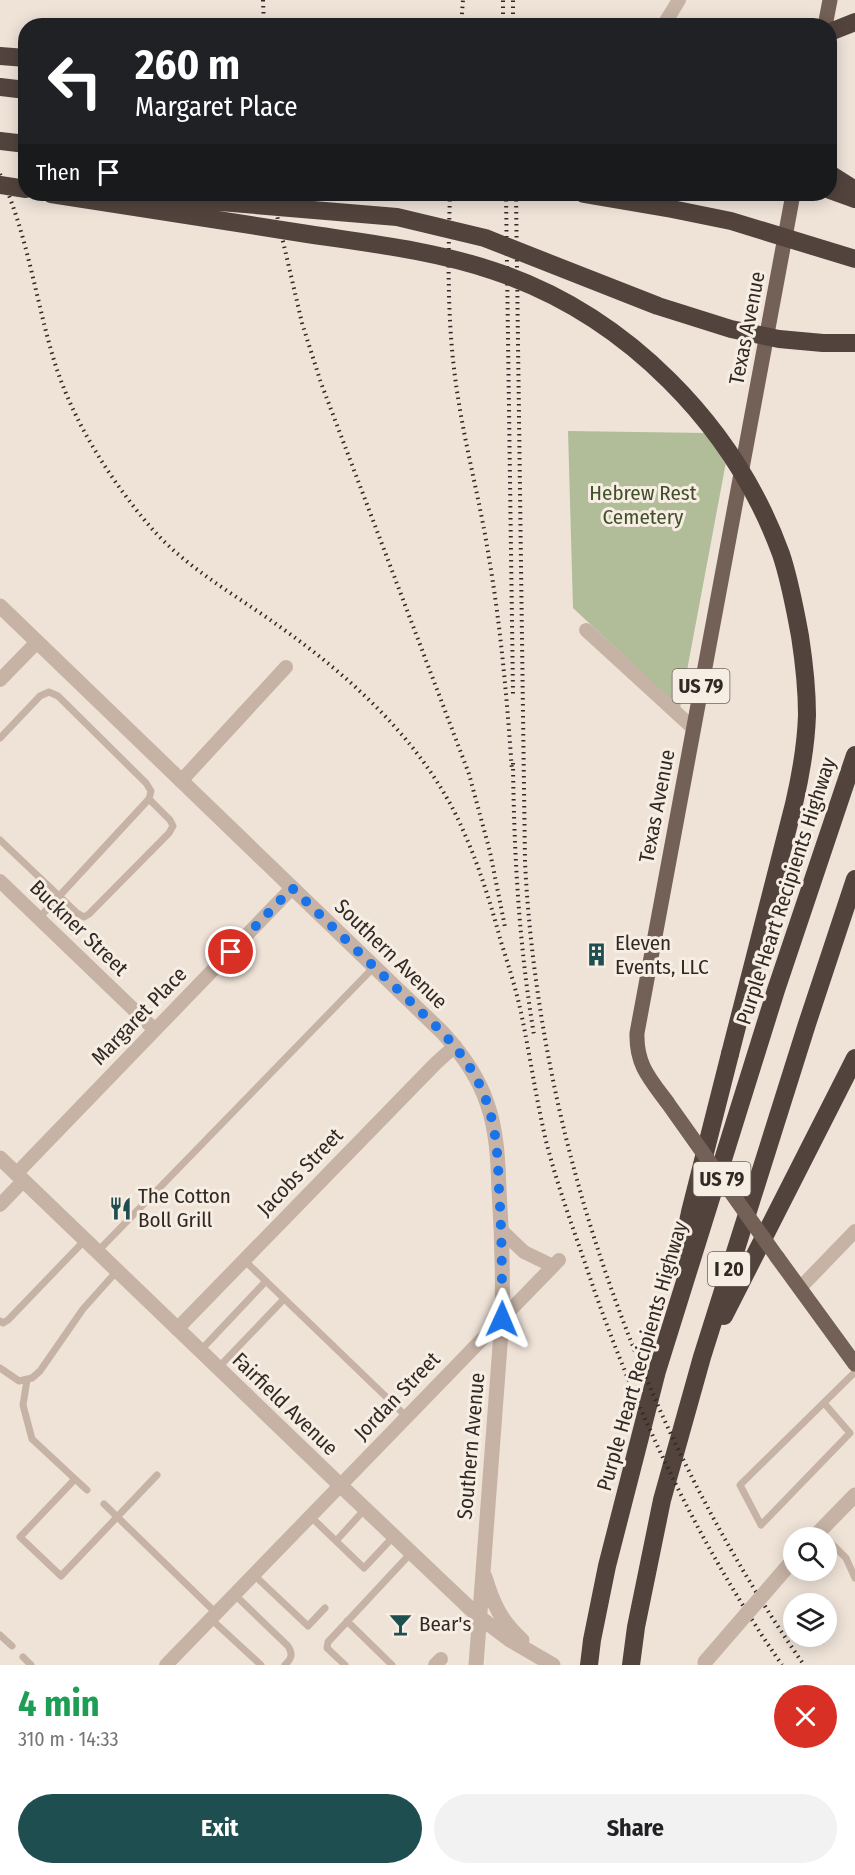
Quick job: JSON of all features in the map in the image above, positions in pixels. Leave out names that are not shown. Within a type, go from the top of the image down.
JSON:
[{"type":"highway","points":[[837,30],[855,22]]},
{"type":"highway","points":[[0,56],[18,57]]},
{"type":"highway","points":[[0,87],[18,89]]},
{"type":"highway","points":[[0,141],[18,143]]},
{"type":"highway","points":[[837,178],[855,190]]},
{"type":"highway","points":[[0,184],[18,187]]},
{"type":"highway","points":[[837,193],[855,199]]},
{"type":"highway","points":[[96,201],[403,249],[467,262],[527,284],[604,327],[633,348],[690,401],[743,475],[770,529],[781,556],[793,601],[804,661],[807,713],[802,764],[794,804],[690,1212],[657,1371]]},
{"type":"highway","points":[[202,201],[397,217],[485,238],[658,306],[731,329],[778,339],[855,343]]},
{"type":"highway","points":[[625,201],[731,221],[855,259]]},
{"type":"highway","name":"Purple Heart Recipients Highway","points":[[589,1665],[607,1566],[657,1371],[783,969],[855,755]]},
{"type":"highway","name":"I 20","points":[[631,1665],[636,1626],[662,1500],[702,1357],[855,879]]},
{"type":"highway","points":[[702,1357],[855,1058]]},
{"type":"main road","points":[[827,18],[830,0]]},
{"type":"main road","name":"Texas Avenue","points":[[793,201],[636,1046],[639,1061],[667,1102],[855,1364]]},
{"type":"street","points":[[667,18],[679,0]]},
{"type":"street","name":"Southern Avenue","points":[[0,606],[455,1046],[474,1073],[481,1088],[492,1121],[498,1159],[502,1231],[502,1319],[476,1665]]},
{"type":"street","points":[[586,630],[693,729]]},
{"type":"street","points":[[0,680],[37,642]]},
{"type":"street","points":[[181,781],[286,667]]},
{"type":"street","name":"Buckner Street","points":[[0,882],[155,1030]]},
{"type":"street","name":"Margaret Place","points":[[0,1205],[9,1170],[155,1030],[292,888]]},
{"type":"street","name":"Jacobs Street","points":[[177,1329],[455,1046]]},
{"type":"street","name":"Fairfield Avenue","points":[[9,1170],[478,1616],[510,1640],[549,1663]]},
{"type":"street","name":"Jordan Street","points":[[170,1664],[213,1616],[556,1263],[524,1252],[502,1231]]},
{"type":"street","points":[[800,1288],[855,1232]]},
{"type":"street","points":[[829,1527],[855,1496]]},
{"type":"street","points":[[482,1568],[501,1617],[512,1631],[549,1663]]},
{"type":"street","points":[[704,1663],[783,1572]]},
{"type":"lane","points":[[0,738],[40,696],[49,692],[58,696],[146,783],[151,791],[149,799],[39,919]]},
{"type":"lane","points":[[0,840],[84,917],[173,826],[149,799]]},
{"type":"lane","points":[[97,1252],[374,967]]},
{"type":"lane","points":[[0,1321],[3,1323],[8,1320],[85,1240]]},
{"type":"lane","points":[[244,1260],[407,1417]]},
{"type":"lane","points":[[0,1368],[19,1381],[27,1380],[40,1371],[82,1309],[117,1272]]},
{"type":"lane","points":[[200,1351],[266,1281]]},
{"type":"lane","points":[[218,1368],[284,1299]]},
{"type":"lane","points":[[824,1402],[850,1433],[760,1525],[740,1485],[824,1402],[855,1372]]},
{"type":"lane","points":[[27,1380],[23,1405],[32,1439],[87,1490]]},
{"type":"lane","points":[[75,1479],[20,1537],[61,1576],[157,1475]]},
{"type":"lane","points":[[104,1504],[261,1665]]},
{"type":"lane","points":[[336,1541],[365,1509]]},
{"type":"lane","points":[[310,1516],[364,1568],[394,1536]]},
{"type":"lane","points":[[837,1550],[846,1558],[855,1578]]},
{"type":"lane","points":[[345,1665],[327,1648],[328,1642],[411,1553]]},
{"type":"lane","points":[[254,1575],[308,1626],[325,1608]]},
{"type":"lane","points":[[234,1595],[292,1651],[292,1656],[285,1665]]},
{"type":"lane","points":[[347,1621],[392,1665]]},
{"type":"lane","points":[[0,1635],[12,1646]]},
{"type":"lane","points":[[23,1657],[31,1665]]},
{"type":"green space","name":"Hebrew Rest Cemetery","points":[[568,431],[706,433],[726,462],[680,708],[573,608]]},
{"type":"railway","points":[[263,0],[264,18]]},
{"type":"railway","points":[[462,18],[463,0]]},
{"type":"railway","points":[[503,0],[503,18]]},
{"type":"railway","points":[[513,0],[513,18]]},
{"type":"railway","points":[[0,174],[24,242],[61,380],[80,424],[104,465],[132,505],[176,552],[208,578],[328,663],[377,707],[419,756],[454,811],[475,859],[492,908],[520,1008],[551,1161],[605,1321],[647,1423],[696,1523],[751,1619],[782,1665]]},
{"type":"railway","points":[[274,201],[302,323],[321,383],[469,774],[490,852],[505,927]]},
{"type":"railway","points":[[450,201],[449,289],[453,360],[463,428],[493,584],[503,664],[512,771]]},
{"type":"railway","points":[[506,201],[513,694]]},
{"type":"railway","points":[[516,201],[525,862],[534,968],[552,1074],[577,1179],[609,1282],[648,1383],[694,1481],[746,1575],[804,1665]]},
{"type":"railway","points":[[513,763],[518,900],[534,1035]]},
{"type":"place","name":"Eleven Events, LLC","points":[[597,955]]},
{"type":"place","name":"The Cotton Boll Grill","points":[[120,1208]]},
{"type":"place","name":"Bear's","points":[[401,1624]]},
{"type":"route","points":[[231,952],[292,888],[443,1033],[465,1059],[488,1104],[494,1129],[502,1231],[502,1319]]}]
